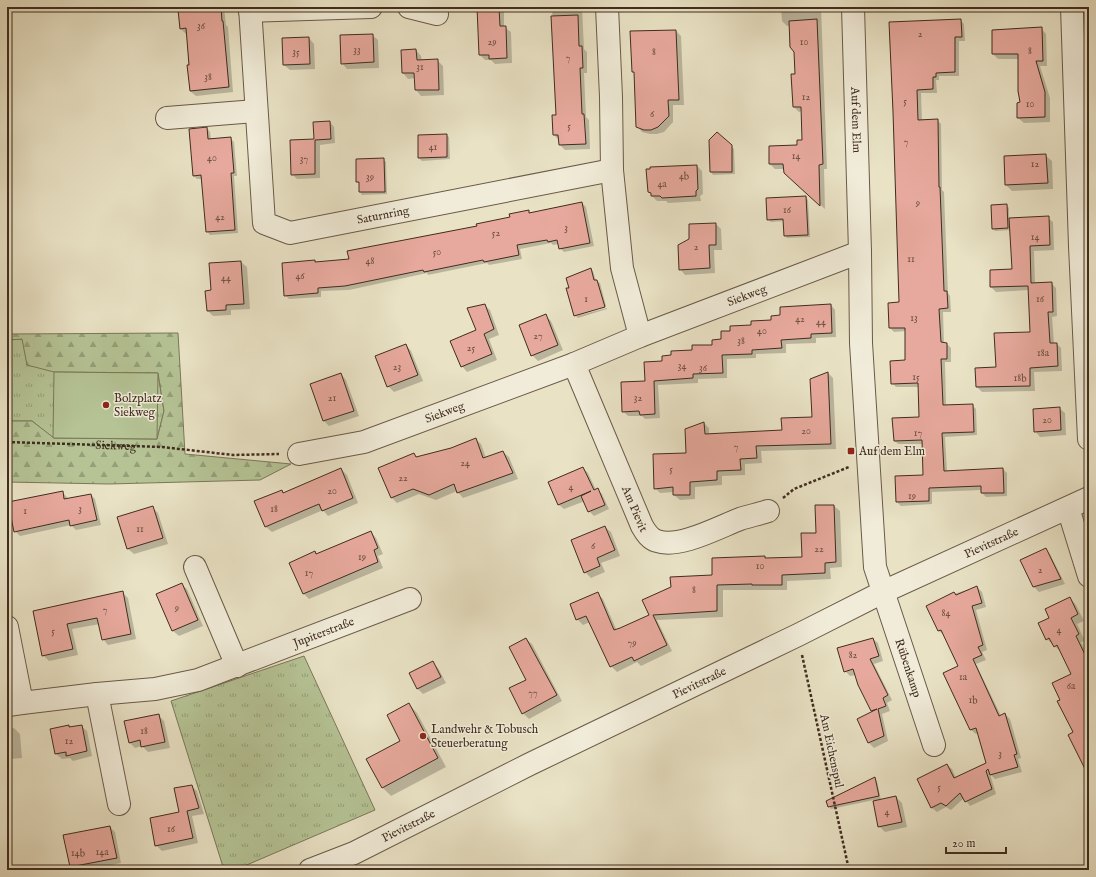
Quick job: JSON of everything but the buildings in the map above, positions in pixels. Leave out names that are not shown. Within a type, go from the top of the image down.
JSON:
[{"type":"street","name":"Saturnring","points":[[371,7],[250,9],[264,222],[290,233],[612,170]]},
{"type":"street","points":[[409,7],[437,14]]},
{"type":"street","points":[[607,7],[611,97],[612,170],[622,268],[640,336]]},
{"type":"street","name":"Auf dem Elm","points":[[853,7],[861,342],[875,567],[883,592]]},
{"type":"street","points":[[1072,7],[1084,246],[1089,439]]},
{"type":"street","points":[[167,118],[256,111]]},
{"type":"street","name":"Siekweg","points":[[299,454],[364,442],[574,364],[640,336],[860,252]]},
{"type":"street","name":"Am Pievit","points":[[574,364],[642,526],[648,536],[656,541],[668,543],[682,542],[742,519],[768,511]]},
{"type":"street","name":"Pievitstraße","points":[[310,870],[354,853],[530,764],[798,635],[883,592],[1089,498]]},
{"type":"street","points":[[1068,508],[1089,576]]},
{"type":"street","points":[[195,567],[237,666]]},
{"type":"street","name":"Rübenkamp","points":[[883,592],[934,745]]},
{"type":"street","name":"Jupiterstraße","points":[[7,627],[14,704],[155,689],[198,680],[410,599]]},
{"type":"street","points":[[97,694],[119,804]]},
{"type":"path","name":"Siekweg","points":[[7,442],[162,447],[233,455],[299,454]]},
{"type":"path","points":[[768,511],[794,489],[868,459]]},
{"type":"path","name":"Am Eichenspul","points":[[798,635],[849,870]]},
{"type":"green space","points":[[178,333],[185,454],[291,464],[260,480],[109,484],[7,482],[7,421],[32,421],[54,438],[157,439],[164,411],[158,373],[54,372],[27,365],[22,339],[7,340],[7,334]]},
{"type":"green space","points":[[22,339],[158,373],[164,411],[157,439],[53,438],[32,421],[7,421],[7,340]]},
{"type":"green space","name":"Bolzplatz Siekweg","points":[[54,372],[158,373],[157,439],[53,438]]},
{"type":"green space","points":[[304,656],[375,810],[235,870],[224,870],[171,701]]},
{"type":"place","name":"Bolzplatz Siekweg","points":[[106,405]]},
{"type":"place","name":"Auf dem Elm","points":[[851,451]]},
{"type":"place","name":"Landwehr & Tobusch Steuerberatung","points":[[423,736]]}]
